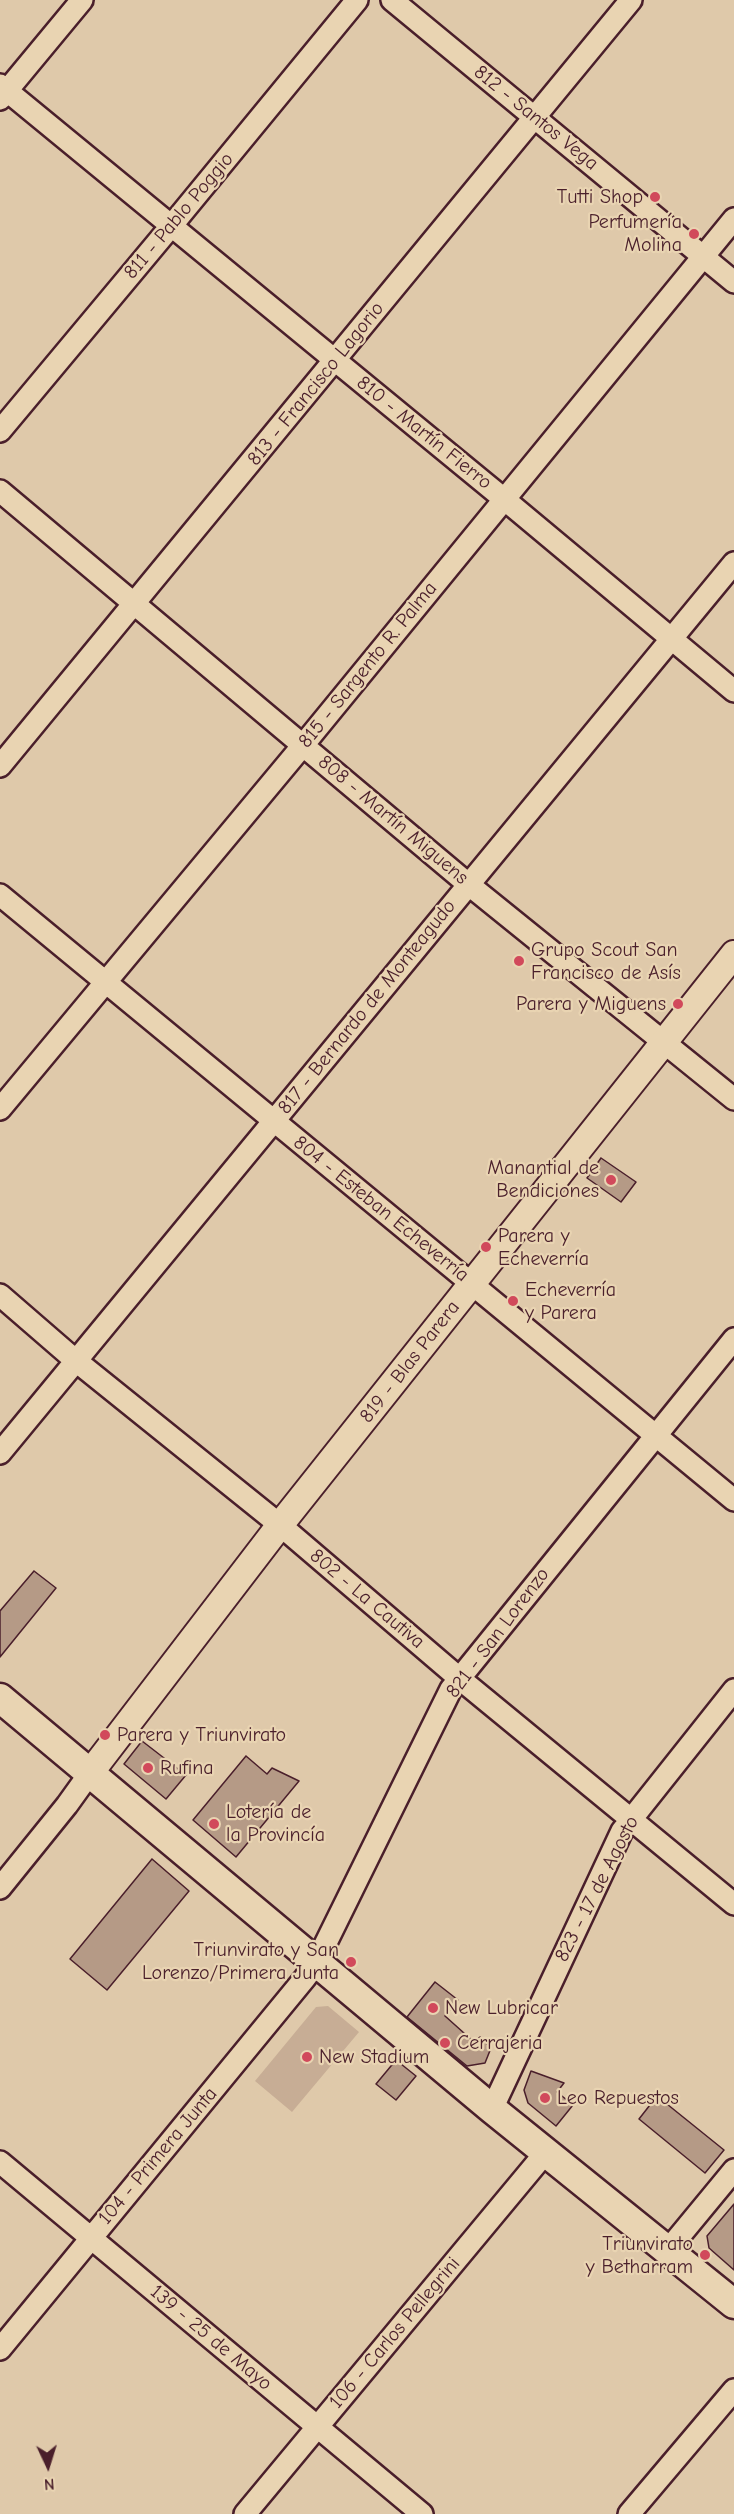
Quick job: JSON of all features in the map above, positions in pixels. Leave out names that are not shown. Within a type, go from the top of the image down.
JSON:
[{"type":"main road","points":[[0,1698],[492,2109],[734,2304]]},
{"type":"street","points":[[2,92],[82,0]]},
{"type":"street","name":"811 - Pablo Poggio","points":[[0,431],[357,0]]},
{"type":"street","name":"812 - Santos Vega","points":[[392,0],[734,282]]},
{"type":"street","name":"813 - Francisco Lagorio","points":[[0,766],[631,0]]},
{"type":"street","name":"810 - Martín Fierro","points":[[2,92],[172,225],[734,691]]},
{"type":"street","name":"815 - Sargento R. Palma","points":[[0,1109],[734,219]]},
{"type":"street","name":"808 - Martín Miguens","points":[[0,491],[468,884],[734,1099]]},
{"type":"street","name":"817 - Bernardo de Monteagudo","points":[[0,1452],[734,563]]},
{"type":"street","name":"804 - Esteban Echeverría","points":[[0,895],[734,1500]]},
{"type":"street","name":"819 - Blas Parera","points":[[90,1773],[280,1525],[734,954]]},
{"type":"street","name":"802 - La Cautiva","points":[[0,1295],[75,1360],[280,1525],[459,1678],[734,1904]]},
{"type":"street","name":"821 - San Lorenzo","points":[[316,1963],[451,1689],[734,1339]]},
{"type":"street","name":"823 - 17 de Agosto","points":[[492,2109],[622,1831],[630,1818],[734,1690]]},
{"type":"street","points":[[0,1888],[90,1773]]},
{"type":"street","name":"104 - Primera Junta","points":[[0,2349],[316,1963]]},
{"type":"street","name":"106 - Carlos Pellegrini","points":[[245,2514],[546,2152]]},
{"type":"street","name":"139 - 25 de Mayo","points":[[0,2162],[422,2514]]},
{"type":"street","points":[[668,2250],[734,2170]]},
{"type":"street","points":[[629,2514],[734,2390]]},
{"type":"shaded area","name":"New Stadium","points":[[328,2006],[359,2032],[292,2112],[255,2081],[316,2007]]},
{"type":"building","name":"Manantial de Bendiciones","points":[[601,1158],[636,1182],[621,1202],[587,1178]]},
{"type":"building","points":[[34,1571],[56,1588],[0,1657],[0,1611]]},
{"type":"building","points":[[142,1741],[186,1775],[166,1799],[124,1764]]},
{"type":"building","points":[[246,1756],[267,1774],[272,1768],[299,1781],[236,1857],[193,1820]]},
{"type":"building","points":[[152,1859],[189,1891],[107,1990],[70,1959]]},
{"type":"building","points":[[435,1982],[458,2000],[445,2016],[474,2042],[480,2037],[491,2048],[485,2063],[467,2066],[407,2017]]},
{"type":"building","points":[[396,2060],[416,2076],[396,2100],[376,2084]]},
{"type":"building","name":"Leo Repuestos","points":[[531,2071],[564,2083],[557,2092],[573,2105],[556,2126],[528,2103],[524,2090]]},
{"type":"building","points":[[657,2096],[724,2150],[705,2173],[639,2119]]},
{"type":"building","points":[[734,2204],[734,2270],[709,2248],[707,2236]]},
{"type":"place","name":"Tutti Shop","points":[[655,197]]},
{"type":"place","name":"Perfumería Molina","points":[[694,234]]},
{"type":"place","name":"Grupo Scout San Francisco de Asís","points":[[519,961]]},
{"type":"place","name":"Parera y Miguens","points":[[678,1004]]},
{"type":"place","name":"Manantial de Bendiciones","points":[[611,1180]]},
{"type":"place","name":"Parera y Echeverría","points":[[486,1247]]},
{"type":"place","name":"Echeverría y Parera","points":[[513,1301]]},
{"type":"place","name":"Parera y Triunvirato","points":[[105,1735]]},
{"type":"place","name":"Rufina","points":[[148,1768]]},
{"type":"place","name":"Lotería de la Provincía","points":[[214,1824]]},
{"type":"place","name":"Triunvirato y San Lorenzo/Primera Junta","points":[[351,1962]]},
{"type":"place","name":"New Lubricar","points":[[433,2008]]},
{"type":"place","name":"Cerrajeria","points":[[445,2043]]},
{"type":"place","name":"New Stadium","points":[[307,2057]]},
{"type":"place","name":"Leo Repuestos","points":[[545,2098]]},
{"type":"place","name":"Triunvirato y Betharram","points":[[705,2255]]}]
